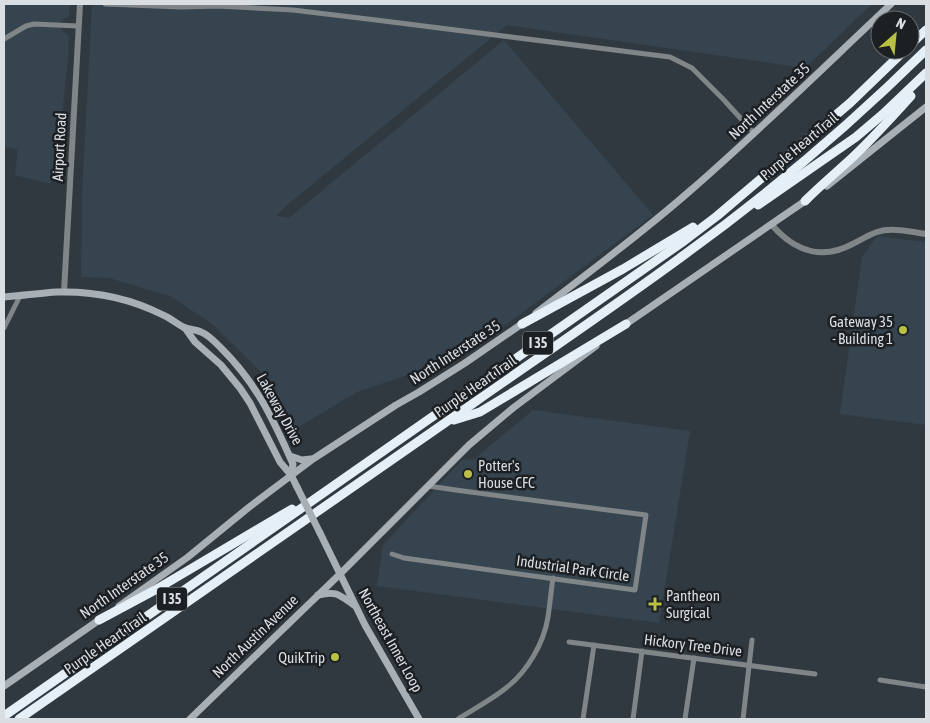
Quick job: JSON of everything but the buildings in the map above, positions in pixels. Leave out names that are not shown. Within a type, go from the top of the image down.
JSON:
[{"type":"highway","name":"Purple Heart Trail","points":[[19,719],[447,422],[722,227],[821,146],[926,50]]},
{"type":"highway","name":"Purple Heart Trail","points":[[4,716],[676,246],[716,216],[850,102],[894,60]]},
{"type":"highway","points":[[722,227],[856,137],[884,114],[926,73]]},
{"type":"highway","points":[[805,201],[859,151],[926,79]]},
{"type":"highway","points":[[522,324],[656,250],[744,192]]},
{"type":"highway","points":[[447,422],[480,412],[626,324]]},
{"type":"highway","points":[[99,620],[155,590],[286,512],[328,490]]},
{"type":"main road","name":"North Interstate 35","points":[[4,686],[188,557],[248,508],[313,459],[465,363],[522,324],[680,200],[819,73],[891,4]]},
{"type":"main road","points":[[340,574],[469,446],[513,408],[626,324],[830,183],[926,107]]},
{"type":"main road","name":"Lakeway Drive","points":[[4,297],[64,292],[101,295],[130,302],[158,312],[185,328],[202,332],[215,342],[244,372],[264,403],[290,456],[293,464],[292,475]]},
{"type":"main road","name":"Lakeway Drive","points":[[185,328],[195,342],[222,366],[250,403],[280,462],[292,475],[340,574]]},
{"type":"main road","points":[[290,456],[302,460],[313,459]]},
{"type":"main road","name":"North Austin Avenue","points":[[190,719],[340,574]]},
{"type":"main road","name":"Northeast Inner Loop","points":[[340,574],[390,671],[419,719]]},
{"type":"main road","points":[[318,595],[330,592],[335,593],[356,607]]},
{"type":"street","name":"Airport Road","points":[[64,292],[80,4]]},
{"type":"street","points":[[105,4],[218,6],[293,10],[670,57],[692,68],[723,98],[754,133]]},
{"type":"street","points":[[4,39],[26,26],[34,24],[78,26]]},
{"type":"street","points":[[771,224],[779,234],[800,248],[824,253],[839,250],[876,232],[886,230],[926,234]]},
{"type":"street","points":[[4,328],[20,296]]},
{"type":"street","name":"Industrial Park Circle","points":[[392,554],[404,558],[635,590],[646,515],[428,486]]},
{"type":"street","points":[[458,719],[507,687],[519,676],[530,660],[542,638],[548,618],[553,578]]},
{"type":"street","points":[[743,719],[752,640]]},
{"type":"street","name":"Hickory Tree Drive","points":[[569,642],[815,674]]},
{"type":"street","points":[[583,719],[594,645]]},
{"type":"street","points":[[632,719],[642,651]]},
{"type":"street","points":[[685,719],[694,658]]},
{"type":"street","points":[[880,680],[926,687]]},
{"type":"shaded area","points":[[4,4],[70,4],[69,16],[61,21],[61,29],[69,36],[68,60],[57,157],[54,157],[51,184],[15,175],[18,149],[4,147]]},
{"type":"shaded area","points":[[92,4],[872,4],[805,68],[507,25],[276,216],[289,218],[504,40],[653,215],[464,356],[357,392],[290,432],[260,371],[211,323],[170,296],[109,278],[81,277],[82,193]]},
{"type":"shaded area","points":[[877,236],[926,242],[926,425],[840,414],[862,257]]},
{"type":"shaded area","points":[[533,410],[690,431],[659,623],[377,586],[383,545],[463,459],[473,460]]},
{"type":"place","name":"Gateway 35 - Building 1","points":[[903,330]]},
{"type":"place","name":"Potter's House CFC","points":[[468,474]]},
{"type":"place","name":"Pantheon Surgical","points":[[655,604]]},
{"type":"place","name":"QuikTrip","points":[[335,657]]}]
